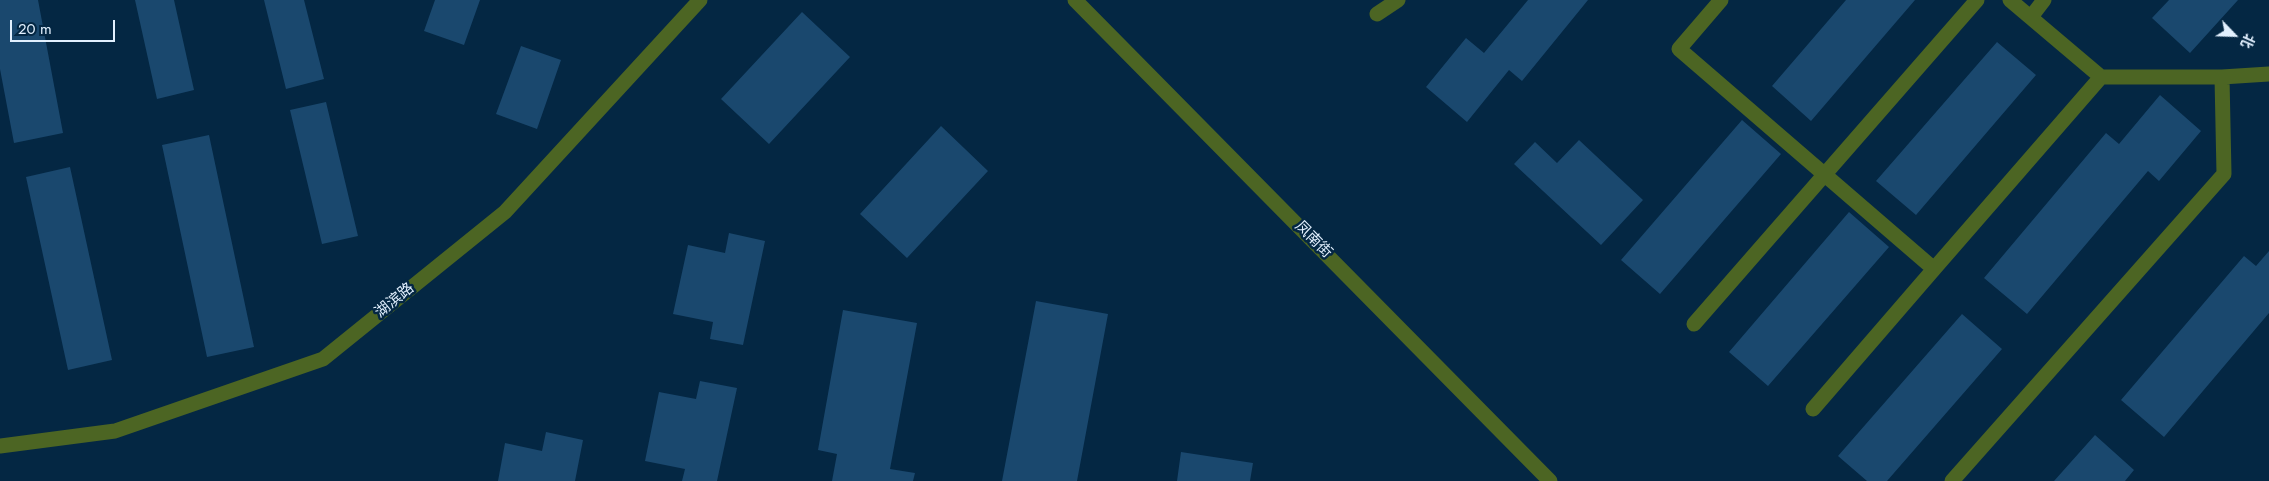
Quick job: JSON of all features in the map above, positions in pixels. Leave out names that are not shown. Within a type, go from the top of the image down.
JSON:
[{"type":"street","name":"湖滨路","points":[[0,446],[115,431],[323,359],[505,212],[700,0]]},
{"type":"street","name":"凤南街","points":[[1076,0],[1550,481]]},
{"type":"street","points":[[1377,14],[1398,0]]},
{"type":"street","points":[[1721,0],[1679,49],[1934,269]]},
{"type":"street","points":[[1694,324],[1977,0]]},
{"type":"street","points":[[2010,0],[2101,77],[2222,77],[2269,74]]},
{"type":"street","points":[[2031,17],[2044,0]]},
{"type":"street","points":[[1813,409],[2101,77]]},
{"type":"street","points":[[1952,481],[2224,174],[2222,77]]},
{"type":"building","points":[[0,0],[38,0],[63,133],[14,143],[0,69]]},
{"type":"building","points":[[135,0],[174,0],[194,90],[157,99]]},
{"type":"building","points":[[264,0],[304,0],[324,79],[286,89]]},
{"type":"building","points":[[435,0],[480,0],[464,45],[424,31]]},
{"type":"building","points":[[1528,0],[1588,0],[1522,81],[1509,70],[1467,122],[1426,87],[1466,38],[1484,53]]},
{"type":"building","points":[[1846,0],[1915,0],[1811,121],[1772,86]]},
{"type":"building","points":[[2169,0],[2238,0],[2190,53],[2152,18]]},
{"type":"building","points":[[802,12],[850,57],[769,144],[721,99]]},
{"type":"building","points":[[1997,42],[2036,75],[1916,215],[1876,181]]},
{"type":"building","points":[[521,46],[561,60],[537,129],[496,114]]},
{"type":"building","points":[[2160,95],[2201,131],[2159,181],[2148,171],[2027,314],[1984,278],[2106,133],[2119,144]]},
{"type":"building","points":[[326,102],[358,236],[322,244],[290,110]]},
{"type":"building","points":[[1742,120],[1781,154],[1660,294],[1621,260]]},
{"type":"building","points":[[941,126],[988,171],[907,258],[860,214]]},
{"type":"building","points":[[209,135],[254,347],[207,357],[162,145]]},
{"type":"building","points":[[1579,140],[1643,200],[1601,245],[1514,164],[1535,142],[1557,163]]},
{"type":"building","points":[[70,167],[112,360],[68,370],[26,177]]},
{"type":"building","points":[[1849,212],[1889,247],[1768,386],[1729,352]]},
{"type":"building","points":[[729,233],[765,241],[743,345],[710,339],[713,322],[673,314],[688,245],[725,253]]},
{"type":"building","points":[[2269,251],[2269,313],[2164,437],[2121,400],[2244,256],[2256,266]]},
{"type":"building","points":[[1036,301],[1108,314],[1077,481],[1002,481]]},
{"type":"building","points":[[843,310],[917,323],[890,469],[915,473],[913,481],[832,481],[837,454],[818,450]]},
{"type":"building","points":[[1962,314],[2002,349],[1887,481],[1867,481],[1838,456]]},
{"type":"building","points":[[700,381],[737,388],[717,481],[682,481],[685,469],[645,461],[659,392],[696,399]]},
{"type":"building","points":[[546,432],[583,440],[575,481],[498,481],[505,443],[542,451]]},
{"type":"building","points":[[2095,435],[2134,470],[2125,481],[2054,481]]},
{"type":"building","points":[[1181,452],[1253,463],[1250,481],[1177,481]]}]
